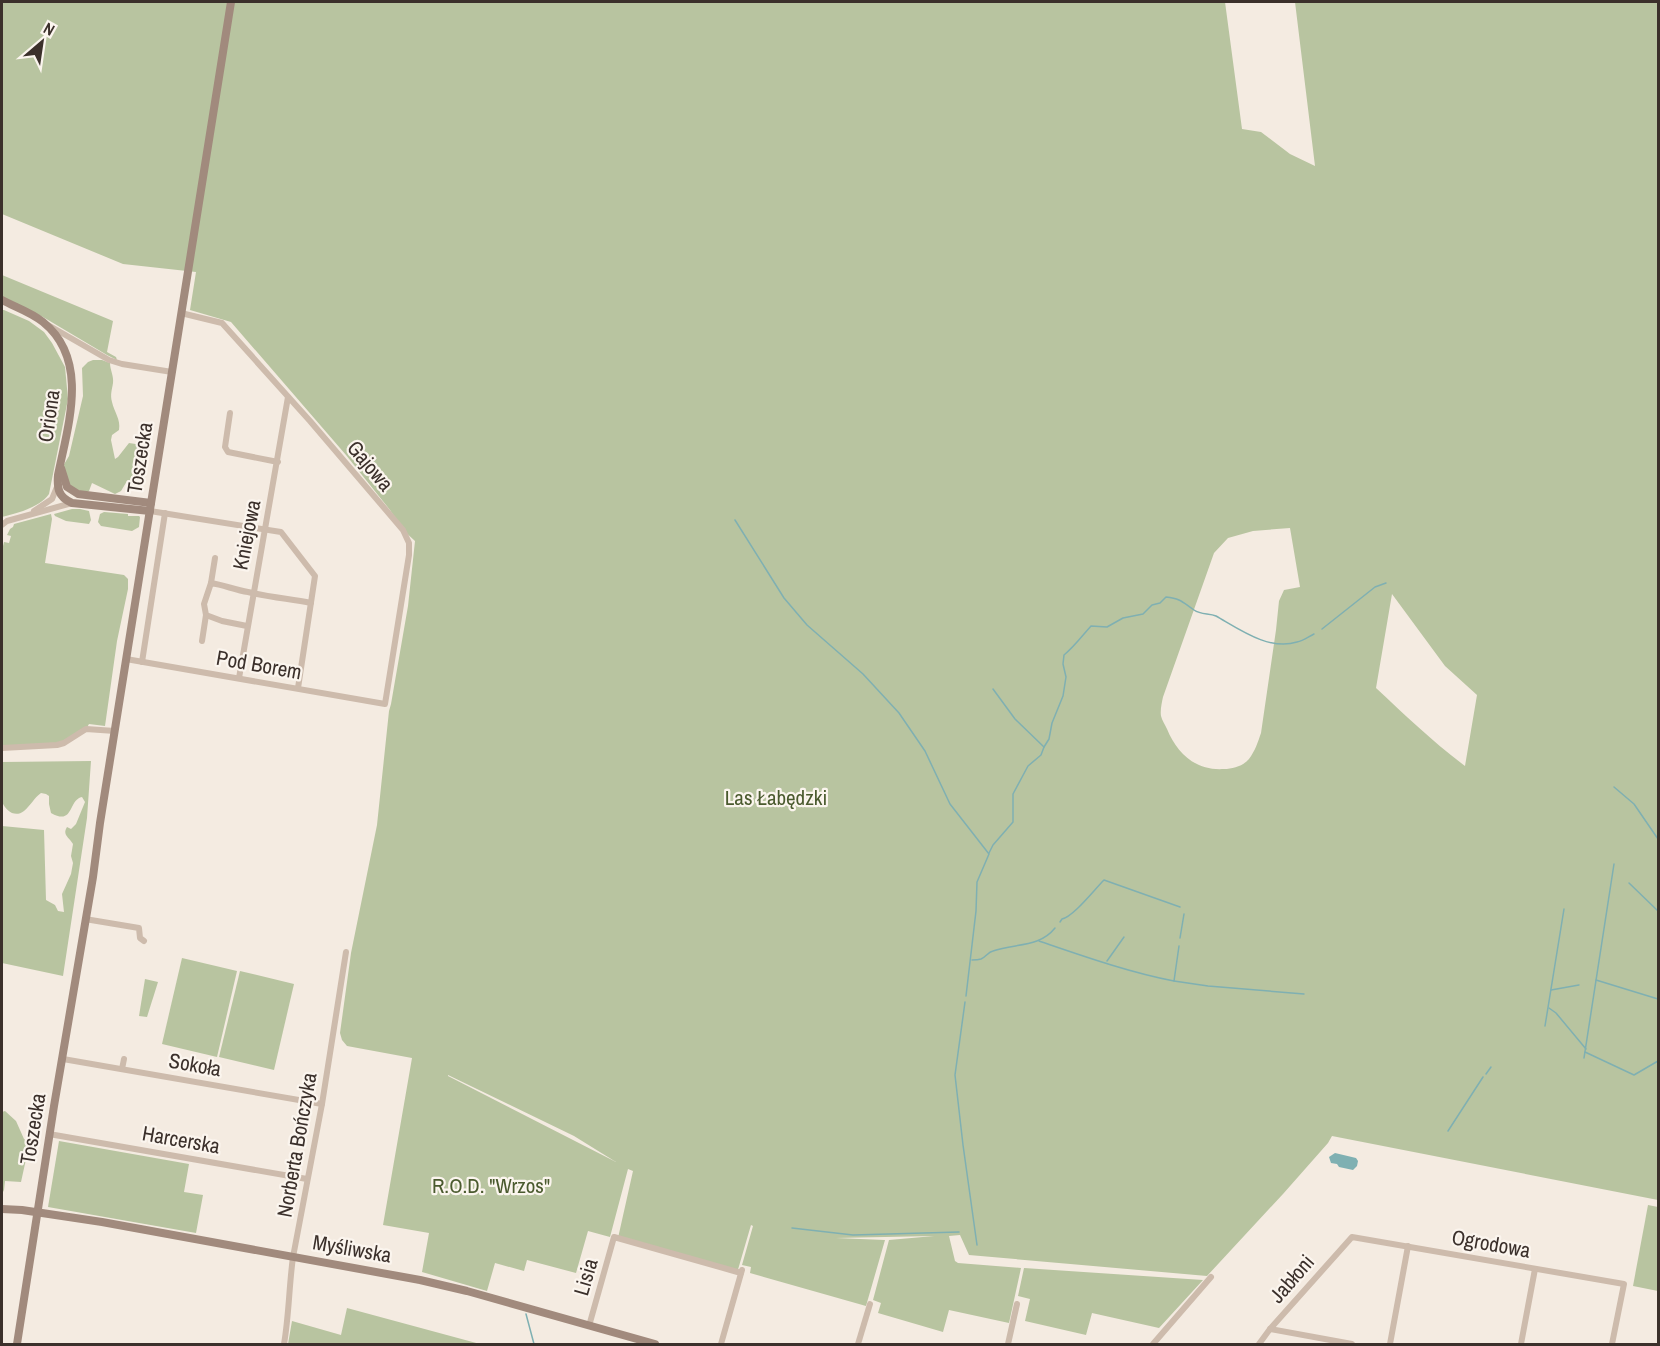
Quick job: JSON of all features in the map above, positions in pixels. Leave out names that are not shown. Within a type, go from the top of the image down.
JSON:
[{"type":"main road","name":"Toszecka","points":[[17,1344],[231,2]]},
{"type":"main road","name":"Oriona","points":[[2,300],[43,322],[56,336],[69,362],[72,380],[71,410],[61,462],[64,495]]},
{"type":"main road","points":[[64,495],[94,502],[150,507]]},
{"type":"main road","name":"Myśliwska","points":[[2,1209],[20,1209],[153,1231],[447,1286],[655,1344]]},
{"type":"street","name":"Gajowa","points":[[181,313],[222,323],[403,530],[409,543],[409,555],[385,704]]},
{"type":"street","points":[[43,322],[108,360],[172,372]]},
{"type":"street","name":"Kniejowa","points":[[239,678],[288,397]]},
{"type":"street","points":[[230,413],[225,447],[228,452],[278,462]]},
{"type":"street","points":[[28,515],[64,495]]},
{"type":"street","points":[[2,525],[6,521],[28,515],[64,495]]},
{"type":"street","points":[[150,507],[165,513],[281,532],[315,576],[298,688]]},
{"type":"street","name":"Toszecka","points":[[142,662],[165,513]]},
{"type":"street","points":[[202,641],[206,615],[204,604],[211,583],[215,558]]},
{"type":"street","points":[[211,583],[229,586],[235,590],[311,603]]},
{"type":"street","points":[[206,615],[247,626]]},
{"type":"street","name":"Pod Borem","points":[[126,659],[385,704]]},
{"type":"street","points":[[2,748],[57,745],[86,729],[115,731]]},
{"type":"street","points":[[85,919],[139,928],[140,938],[144,941]]},
{"type":"street","name":"Norberta Bończyka","points":[[284,1344],[293,1257],[322,1104],[346,952]]},
{"type":"street","name":"Sokoła","points":[[63,1059],[322,1104]]},
{"type":"street","points":[[122,1069],[124,1059]]},
{"type":"street","name":"Harcerska","points":[[49,1134],[307,1179]]},
{"type":"street","name":"Lisia","points":[[589,1326],[614,1237],[742,1271],[721,1344]]},
{"type":"street","name":"Ogrodowa","points":[[1352,1237],[1624,1284],[1612,1344]]},
{"type":"street","name":"Jabłoni","points":[[1259,1344],[1352,1237]]},
{"type":"street","points":[[1390,1344],[1408,1246]]},
{"type":"street","points":[[1521,1344],[1535,1269]]},
{"type":"street","points":[[1153,1344],[1210,1277]]},
{"type":"street","points":[[858,1344],[870,1304]]},
{"type":"street","points":[[1008,1344],[1017,1304]]},
{"type":"street","points":[[1270,1329],[1352,1344]]},
{"type":"green space","name":"Las Łabędzki","points":[[2,2],[1225,2],[1242,129],[1261,132],[1290,154],[1315,166],[1295,2],[1658,2],[1658,1200],[1332,1136],[1283,1194],[1207,1276],[969,1255],[960,1235],[949,1236],[955,1261],[958,1263],[1021,1268],[1009,1323],[949,1310],[943,1332],[878,1313],[881,1303],[873,1300],[889,1240],[934,1236],[836,1238],[885,1240],[866,1306],[750,1273],[751,1267],[742,1265],[753,1226],[751,1225],[737,1273],[618,1238],[633,1171],[628,1169],[610,1237],[588,1231],[576,1273],[527,1260],[524,1271],[495,1263],[487,1291],[422,1272],[429,1233],[383,1225],[412,1058],[347,1046],[340,1033],[351,953],[377,825],[389,711],[408,606],[415,541],[403,530],[346,455],[231,322],[190,310],[196,272],[123,264],[2,214]],"holes":[[[1290,528],[1300,587],[1284,590],[1279,601],[1259,740],[1249,759],[1234,768],[1214,769],[1196,764],[1176,746],[1163,721],[1161,711],[1163,697],[1214,553],[1228,538],[1253,531]],[[1392,594],[1445,666],[1477,695],[1465,766],[1430,738],[1376,688]],[[448,1076],[574,1136],[616,1162]]]},
{"type":"green space","points":[[2,275],[113,321],[107,352],[117,360],[43,317],[2,297]]},
{"type":"green space","points":[[2,310],[29,321],[44,332],[65,367],[68,399],[49,494],[34,506],[2,517]]},
{"type":"green space","points":[[93,360],[110,363],[113,380],[111,399],[119,426],[119,430],[112,435],[111,440],[115,459],[129,443],[149,446],[145,477],[136,489],[127,481],[121,491],[115,494],[92,483],[89,491],[85,493],[70,488],[63,466],[69,456],[83,396],[82,368]]},
{"type":"green space","points":[[72,509],[89,511],[91,520],[89,524],[66,521],[54,514]]},
{"type":"green space","points":[[104,512],[139,516],[139,527],[132,531],[101,526],[98,522],[100,514]]},
{"type":"green space","points":[[51,514],[45,563],[124,575],[128,579],[105,726],[89,724],[86,729],[64,743],[2,747],[2,550],[4,542],[9,543],[11,536],[7,535],[14,524]]},
{"type":"green space","points":[[91,761],[87,818],[63,976],[2,963],[2,826],[44,830],[46,900],[55,905],[58,911],[64,912],[62,894],[73,863],[71,856],[73,844],[66,830],[67,827],[71,829],[76,824],[85,802],[82,797],[78,799],[67,814],[58,816],[51,813],[49,796],[41,793],[24,811],[14,814],[8,811],[1,799],[2,762]]},
{"type":"green space","points":[[182,958],[237,971],[217,1057],[162,1044]]},
{"type":"green space","points":[[240,971],[294,984],[274,1070],[219,1057]]},
{"type":"green space","points":[[145,979],[158,982],[147,1017],[139,1016]]},
{"type":"green space","points":[[5,1111],[16,1121],[24,1139],[30,1141],[21,1182],[5,1181],[2,1194],[2,1112]]},
{"type":"green space","points":[[59,1141],[189,1164],[184,1192],[203,1195],[196,1233],[48,1207]]},
{"type":"green space","points":[[1648,1205],[1658,1207],[1658,1291],[1633,1286]]},
{"type":"green space","points":[[1024,1268],[1203,1280],[1159,1328],[1092,1313],[1086,1335],[1025,1321],[1030,1299],[1018,1296]]},
{"type":"green space","points":[[347,1308],[480,1344],[288,1344],[292,1321],[341,1335]]},
{"type":"water","points":[[1335,1153],[1356,1158],[1357,1166],[1353,1170],[1331,1163],[1329,1157]]},
{"type":"waterway","points":[[735,520],[784,598],[807,625],[863,674],[899,713],[925,751],[950,804],[989,854],[977,882],[966,996]]},
{"type":"waterway","points":[[1322,629],[1375,587],[1386,583]]},
{"type":"waterway","points":[[1044,747],[1049,739],[1052,723],[1063,696],[1066,677],[1063,664],[1064,655],[1091,626],[1107,627],[1123,618],[1143,614],[1152,605],[1160,603],[1166,597],[1179,600],[1199,613],[1216,616],[1244,632],[1276,644],[1301,641],[1314,634]]},
{"type":"waterway","points":[[989,853],[1013,822],[1013,794],[1028,766],[1041,755],[1044,747],[1015,719],[993,689]]},
{"type":"waterway","points":[[1614,787],[1634,804],[1658,839]]},
{"type":"waterway","points":[[1584,1058],[1614,864]]},
{"type":"waterway","points":[[1060,922],[1104,880],[1180,907]]},
{"type":"waterway","points":[[1629,883],[1658,911]]},
{"type":"waterway","points":[[1545,1026],[1564,909]]},
{"type":"waterway","points":[[1180,938],[1184,914]]},
{"type":"waterway","points":[[972,960],[981,959],[991,952],[1042,939],[1055,928]]},
{"type":"waterway","points":[[1107,961],[1124,937]]},
{"type":"waterway","points":[[1039,941],[1089,958],[1174,981],[1179,946]]},
{"type":"waterway","points":[[1596,980],[1658,999]]},
{"type":"waterway","points":[[1174,981],[1304,994]]},
{"type":"waterway","points":[[1551,990],[1579,985]]},
{"type":"waterway","points":[[965,1002],[955,1075],[977,1245]]},
{"type":"waterway","points":[[1549,1008],[1556,1013],[1586,1049]]},
{"type":"waterway","points":[[1585,1052],[1634,1075],[1658,1061]]},
{"type":"waterway","points":[[1486,1074],[1491,1067]]},
{"type":"waterway","points":[[1448,1131],[1483,1077]]},
{"type":"waterway","points":[[792,1228],[853,1235],[959,1232]]},
{"type":"waterway","points":[[526,1314],[534,1344]]},
{"type":"park label","name":"R.O.D. \"Wrzos\"","points":[[491,1186]]}]
